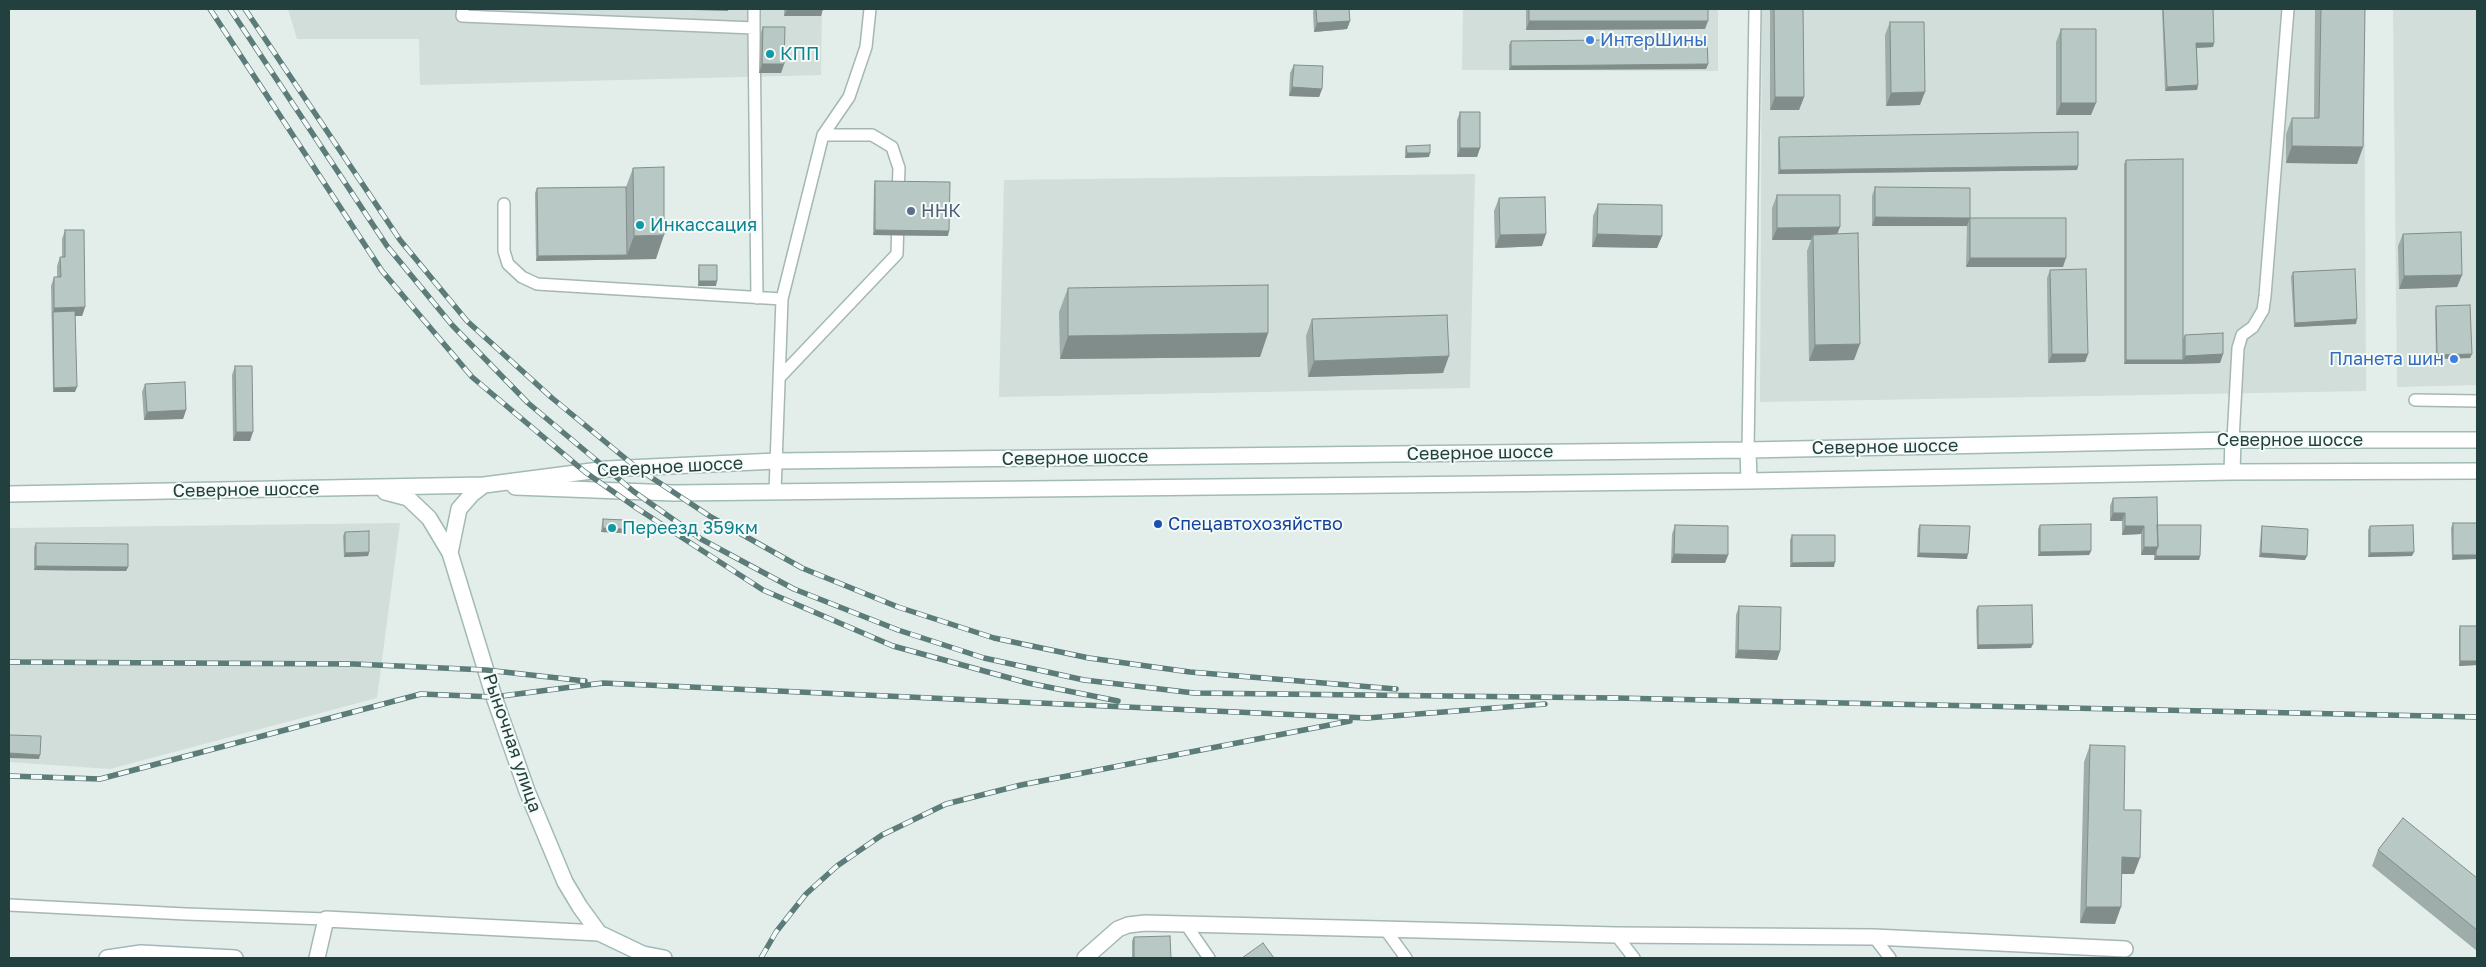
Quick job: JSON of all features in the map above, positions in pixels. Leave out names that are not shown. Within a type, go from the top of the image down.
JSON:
[{"type":"main road","name":"Северное шоссе","points":[[484,485],[607,469],[776,461],[1748,450],[2232,440],[2477,440]]},
{"type":"main road","points":[[2232,440],[2232,472]]},
{"type":"main road","points":[[1748,450],[1749,481]]},
{"type":"main road","name":"Северное шоссе","points":[[9,494],[484,485],[570,491],[775,492],[1749,481],[2232,472],[2477,471]]},
{"type":"main road","name":"Рыночная улица","points":[[484,485],[472,494],[459,509],[450,553],[494,697],[550,850],[580,907],[599,933],[643,954],[664,958]]},
{"type":"main road","points":[[367,487],[408,498],[429,518],[450,553]]},
{"type":"main road","points":[[317,958],[326,919],[599,933]]},
{"type":"main road","points":[[1084,958],[1103,940],[1128,925],[1145,923],[1187,926],[1616,935],[1874,938],[2125,949]]},
{"type":"main road","points":[[107,958],[141,954],[235,958]]},
{"type":"lane","points":[[462,9],[462,16],[754,28]]},
{"type":"lane","points":[[754,9],[757,298]]},
{"type":"lane","points":[[775,492],[782,299],[823,136],[849,97],[866,47],[870,9]]},
{"type":"lane","points":[[1748,450],[1755,9]]},
{"type":"lane","points":[[2232,440],[2238,348],[2242,335],[2253,327],[2263,310],[2265,296],[2288,9]]},
{"type":"lane","points":[[779,378],[897,254],[899,168],[892,147],[872,135],[823,136]]},
{"type":"lane","points":[[504,204],[504,251],[508,264],[522,277],[537,284],[782,299]]},
{"type":"lane","points":[[2415,400],[2477,401]]},
{"type":"lane","points":[[9,905],[326,919]]},
{"type":"lane","points":[[1187,926],[1208,958]]},
{"type":"lane","points":[[1385,929],[1406,958]]},
{"type":"lane","points":[[1616,935],[1634,958]]},
{"type":"lane","points":[[1874,938],[1890,958]]},
{"type":"shaded area","points":[[288,9],[822,9],[821,75],[420,85],[419,39],[297,39]]},
{"type":"shaded area","name":"ИнтерШины","points":[[1463,9],[1718,9],[1718,71],[1462,70]]},
{"type":"shaded area","points":[[1762,9],[2364,9],[2366,391],[1760,402]]},
{"type":"shaded area","points":[[2393,9],[2477,9],[2477,385],[2397,387]]},
{"type":"shaded area","points":[[1475,174],[1470,388],[999,397],[1004,180]]},
{"type":"shaded area","points":[[400,523],[377,698],[110,769],[9,762],[9,528]]},
{"type":"building","points":[[1316,9],[1349,9],[1350,21],[1317,23]]},
{"type":"building","points":[[1529,9],[1708,9],[1708,21],[1529,21]]},
{"type":"building","points":[[1774,9],[1803,9],[1804,97],[1775,97]]},
{"type":"building","points":[[2163,9],[2213,9],[2214,43],[2196,43],[2198,85],[2167,87]]},
{"type":"building","points":[[2321,9],[2365,9],[2363,147],[2292,146],[2292,118],[2319,118]]},
{"type":"building","points":[[1890,22],[1924,22],[1925,92],[1891,93]]},
{"type":"building","name":"КПП","points":[[763,27],[785,27],[784,64],[762,64]]},
{"type":"building","points":[[2061,29],[2096,29],[2096,103],[2061,103]]},
{"type":"building","points":[[1707,39],[1708,64],[1511,66],[1511,41]]},
{"type":"building","points":[[1294,65],[1323,66],[1322,89],[1292,87]]},
{"type":"building","points":[[1460,112],[1480,112],[1480,148],[1460,148]]},
{"type":"building","points":[[2078,132],[2078,166],[1780,170],[1779,137]]},
{"type":"building","points":[[1430,145],[1430,153],[1407,153],[1406,146]]},
{"type":"building","points":[[2183,159],[2183,360],[2126,360],[2126,160]]},
{"type":"building","points":[[664,167],[664,235],[634,236],[633,168]]},
{"type":"building","points":[[875,181],[950,182],[949,231],[875,230]]},
{"type":"building","points":[[626,187],[627,255],[538,256],[537,188]]},
{"type":"building","points":[[1875,187],[1970,188],[1970,218],[1875,217]]},
{"type":"building","points":[[1777,195],[1840,195],[1840,227],[1777,228]]},
{"type":"building","points":[[1545,197],[1546,234],[1500,235],[1499,198]]},
{"type":"building","points":[[1598,204],[1662,205],[1662,236],[1597,234]]},
{"type":"building","points":[[1970,218],[2066,218],[2066,258],[1970,258]]},
{"type":"building","points":[[65,230],[84,230],[85,307],[54,308],[54,277],[61,277],[60,257],[65,257]]},
{"type":"building","points":[[2461,232],[2462,275],[2404,276],[2403,234]]},
{"type":"building","points":[[1858,233],[1860,344],[1815,345],[1813,235]]},
{"type":"building","points":[[699,265],[717,265],[717,281],[699,281]]},
{"type":"building","points":[[2086,269],[2088,354],[2052,354],[2050,270]]},
{"type":"building","points":[[2355,269],[2357,319],[2295,323],[2293,272]]},
{"type":"building","points":[[1268,285],[1268,333],[1068,336],[1068,288]]},
{"type":"building","points":[[2470,305],[2472,354],[2437,355],[2436,306]]},
{"type":"building","points":[[75,311],[77,387],[54,388],[53,312]]},
{"type":"building","points":[[1447,315],[1449,356],[1314,361],[1312,319]]},
{"type":"building","points":[[2223,333],[2223,354],[2185,356],[2185,335]]},
{"type":"building","points":[[235,366],[252,366],[253,432],[236,432]]},
{"type":"building","points":[[185,382],[186,410],[147,412],[145,384]]},
{"type":"building","points":[[2157,497],[2158,547],[2144,547],[2144,526],[2125,526],[2125,513],[2113,513],[2113,498]]},
{"type":"building","points":[[603,519],[624,520],[623,529],[603,528]]},
{"type":"building","points":[[2453,523],[2477,523],[2477,555],[2453,555]]},
{"type":"building","points":[[2091,524],[2091,551],[2040,552],[2040,525]]},
{"type":"building","points":[[1675,525],[1728,526],[1728,555],[1674,554]]},
{"type":"building","points":[[1920,525],[1970,526],[1968,554],[1919,553]]},
{"type":"building","points":[[2157,525],[2201,525],[2200,556],[2156,556],[2158,547]]},
{"type":"building","points":[[2413,525],[2414,552],[2370,553],[2370,526]]},
{"type":"building","points":[[2262,526],[2308,529],[2307,556],[2261,553]]},
{"type":"building","points":[[369,531],[369,552],[345,553],[345,532]]},
{"type":"building","points":[[1792,535],[1835,535],[1835,562],[1792,563]]},
{"type":"building","points":[[36,543],[128,544],[128,567],[36,566]]},
{"type":"building","points":[[2032,605],[2033,644],[1978,645],[1978,606]]},
{"type":"building","points":[[1739,606],[1781,607],[1780,651],[1738,650]]},
{"type":"building","points":[[2460,626],[2477,626],[2477,661],[2460,661]]},
{"type":"building","points":[[9,735],[41,736],[40,755],[9,753]]},
{"type":"building","points":[[2090,745],[2125,746],[2124,810],[2141,810],[2140,858],[2122,857],[2121,907],[2086,907]]},
{"type":"building","points":[[2403,818],[2477,878],[2477,930],[2378,850]]},
{"type":"building","points":[[1170,936],[1171,958],[1134,958],[1134,937]]},
{"type":"building","points":[[1263,943],[1274,958],[1242,958]]},
{"type":"railway","points":[[210,9],[382,271],[472,377],[585,472],[638,509],[763,590],[893,646],[1028,683],[1118,701]]},
{"type":"railway","points":[[230,9],[387,246],[452,325],[528,403],[633,491],[701,539],[794,589],[898,630],[984,658],[1084,680],[1194,693],[1616,698],[2477,717]]},
{"type":"railway","points":[[245,9],[400,240],[467,321],[552,398],[637,468],[711,517],[802,568],[898,607],[994,638],[1089,658],[1190,672],[1396,689]]},
{"type":"railway","points":[[9,662],[354,664],[486,670],[585,681]]},
{"type":"railway","points":[[9,776],[100,779],[421,694],[494,697],[603,683],[1367,718],[1545,704]]},
{"type":"railway","points":[[761,958],[776,932],[806,894],[837,866],[882,835],[946,804],[1021,785],[1350,721]]},
{"type":"place","name":"ИнтерШины","points":[[1590,40]]},
{"type":"place","name":"КПП","points":[[770,54]]},
{"type":"place","name":"ННК","points":[[911,211]]},
{"type":"place","name":"Инкассация","points":[[640,225]]},
{"type":"place","name":"Планета шин","points":[[2454,359]]},
{"type":"place","name":"Спецавтохозяйство","points":[[1158,524]]},
{"type":"place","name":"Переезд 359км","points":[[612,528]]}]
